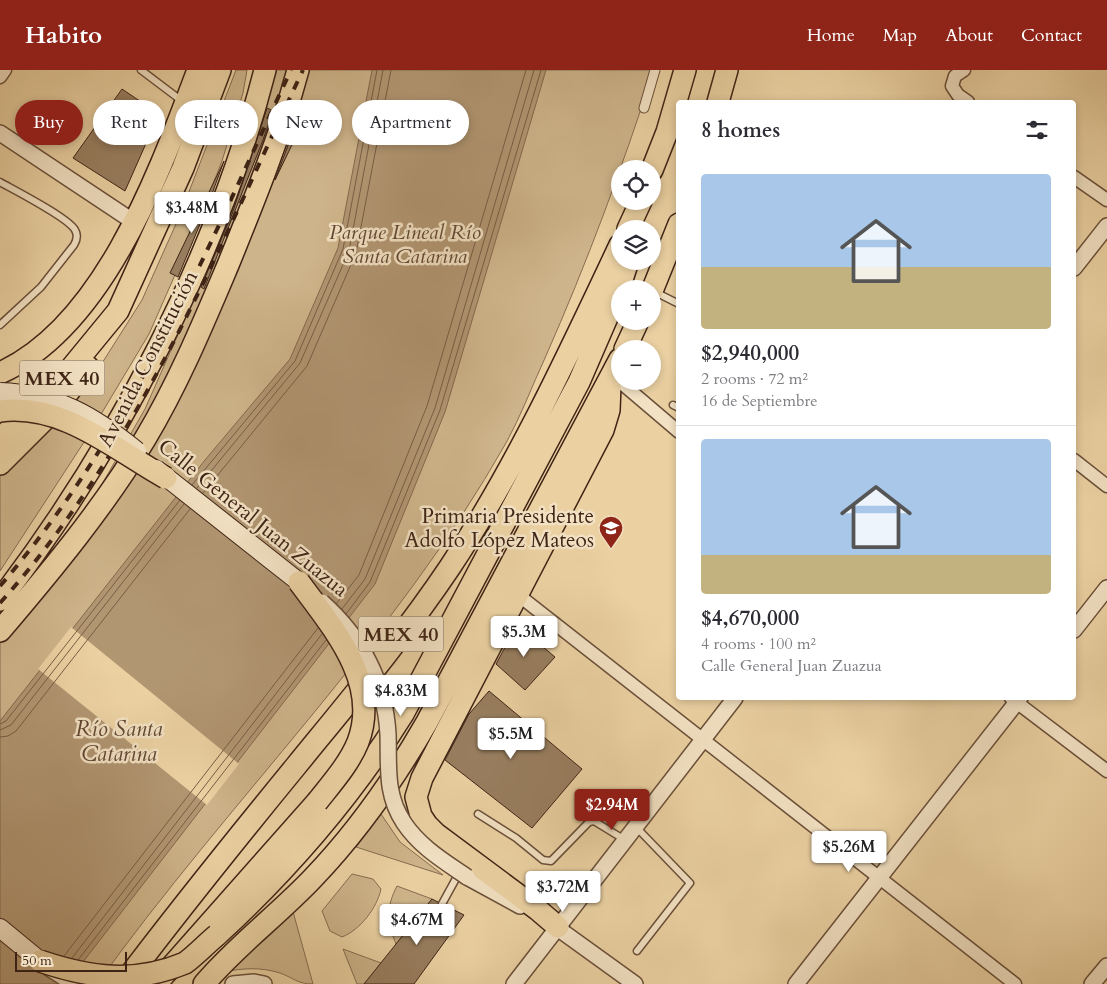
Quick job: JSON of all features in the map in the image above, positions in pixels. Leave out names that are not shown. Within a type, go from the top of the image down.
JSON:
[{"type":"highway","points":[[187,100],[198,70]]},
{"type":"highway","name":"MEX 40","points":[[0,439],[63,378],[118,311],[183,168],[220,70]]},
{"type":"highway","name":"Avenida Constitución","points":[[0,600],[32,558],[73,498],[101,452],[147,367],[207,240],[254,113],[265,70]]},
{"type":"highway","points":[[0,631],[76,539],[145,439],[165,402],[212,303],[263,179],[298,70]]},
{"type":"highway","points":[[676,100],[685,70]]},
{"type":"highway","points":[[719,100],[727,70]]},
{"type":"highway","points":[[656,160],[676,101]]},
{"type":"highway","points":[[0,373],[35,353],[69,319],[93,291],[134,222],[175,130]]},
{"type":"highway","points":[[657,280],[676,232]]},
{"type":"highway","name":"MEX 40","points":[[122,984],[235,840],[345,708],[413,620],[450,566],[496,491],[564,364],[611,264]]},
{"type":"highway","points":[[40,961],[93,978],[129,982],[168,973],[186,962],[217,935],[277,877],[324,825],[376,758],[403,714],[579,382],[602,332],[625,270]]},
{"type":"highway","points":[[0,464],[71,391],[86,370],[118,311]]},
{"type":"highway","name":"MEX 40","points":[[204,984],[230,955],[313,878],[367,815],[395,778],[427,722],[611,377]]},
{"type":"highway","points":[[558,927],[537,909],[436,834],[421,816],[416,797],[422,778],[603,430],[609,410],[612,390]]},
{"type":"highway","points":[[0,411],[21,409],[57,418],[95,435],[166,478]]},
{"type":"highway","points":[[156,984],[318,802],[349,759],[363,727],[362,690],[348,654],[334,630],[299,582]]},
{"type":"main road","name":"Calle General Juan Zuazua","points":[[0,392],[36,395],[59,401],[111,430],[166,478],[299,582]]},
{"type":"main road","points":[[0,928],[40,961]]},
{"type":"street","points":[[0,77],[5,70]]},
{"type":"street","points":[[644,108],[655,70]]},
{"type":"street","points":[[964,70],[959,72],[953,80],[954,90],[966,100]]},
{"type":"street","points":[[0,133],[134,222]]},
{"type":"street","points":[[1076,178],[1107,200]]},
{"type":"street","points":[[1076,265],[1107,226]]},
{"type":"street","points":[[634,390],[676,429]]},
{"type":"street","points":[[1076,462],[1107,486]]},
{"type":"street","name":"Calle General Juan Zuazua","points":[[299,582],[338,617],[354,635],[375,674],[386,714],[389,785],[394,804],[403,822],[422,845],[464,875],[558,927],[635,984]]},
{"type":"street","points":[[1076,627],[1107,588]]},
{"type":"street","points":[[517,594],[1015,984]]},
{"type":"street","points":[[514,984],[733,700]]},
{"type":"street","points":[[796,984],[879,879],[1015,700]]},
{"type":"street","points":[[1017,700],[1107,772]]},
{"type":"street","points":[[40,961],[74,984]]},
{"type":"street","points":[[1092,984],[1107,966]]},
{"type":"street","points":[[233,984],[254,982],[264,984]]},
{"type":"lane","points":[[141,70],[180,100]]},
{"type":"lane","points":[[0,182],[66,221],[76,231],[77,237],[74,245],[41,287],[0,325]]},
{"type":"lane","points":[[661,295],[676,302]]},
{"type":"lane","points":[[478,814],[516,838],[543,860],[551,861],[589,822],[594,821],[625,840]]},
{"type":"lane","points":[[635,826],[690,883],[637,951]]},
{"type":"lane","points":[[442,904],[464,875]]},
{"type":"green space","points":[[236,70],[247,70],[241,100],[224,100]]},
{"type":"green space","name":"Río Santa Catarina","points":[[276,70],[654,70],[623,160],[611,160],[611,195],[590,251],[517,422],[462,516],[413,585],[362,653],[148,916],[97,984],[0,984],[0,634],[81,521],[145,409],[221,237],[247,170],[254,145],[258,145],[258,132]]},
{"type":"green space","points":[[207,145],[227,145],[193,234],[149,334],[88,436],[0,571],[0,469],[85,390],[142,300],[180,215]]},
{"type":"green space","points":[[381,814],[400,842],[443,875],[356,847]]},
{"type":"green space","points":[[352,874],[373,879],[381,889],[376,904],[367,918],[349,934],[342,937],[330,931],[322,911]]},
{"type":"green space","points":[[397,886],[432,899],[396,944],[389,922],[389,908]]},
{"type":"green space","points":[[292,908],[313,984],[299,982],[280,973],[259,969],[224,972]]},
{"type":"green space","points":[[343,949],[381,963],[364,984],[357,984]]},
{"type":"water","name":"Río Santa Catarina","points":[[372,70],[546,70],[445,412],[375,584],[66,984],[0,984],[0,721],[205,460],[290,359],[338,248],[358,145],[469,145],[469,100],[366,100]]},
{"type":"pier","points":[[71,627],[239,764],[207,805],[38,669]]},
{"type":"building","points":[[122,89],[138,100],[114,100]]},
{"type":"building","points":[[267,108],[268,126],[263,140],[204,289],[201,287],[232,214],[255,145],[258,145],[258,135]]},
{"type":"building","points":[[93,130],[93,145],[145,145],[125,191],[73,158]]},
{"type":"building","points":[[288,145],[292,145],[275,180]]},
{"type":"building","points":[[224,161],[208,205],[178,277],[170,273]]},
{"type":"building","points":[[517,625],[555,657],[525,690],[496,664]]},
{"type":"building","points":[[489,691],[582,769],[532,828],[445,760],[469,714]]},
{"type":"building","points":[[432,899],[438,902],[440,909],[446,906],[464,915],[414,984],[364,984]]},
{"type":"railway","points":[[0,586],[47,528],[89,467],[127,404],[197,272],[291,70]]},
{"type":"railway","points":[[0,603],[49,543],[93,481],[133,415],[205,279],[303,70]]},
{"type":"place","name":"Primaria Presidente Adolfo López Mateos","points":[[611,549]]},
{"type":"park label","name":"Parque Lineal Río Santa Catarina","points":[[405,244]]}]
